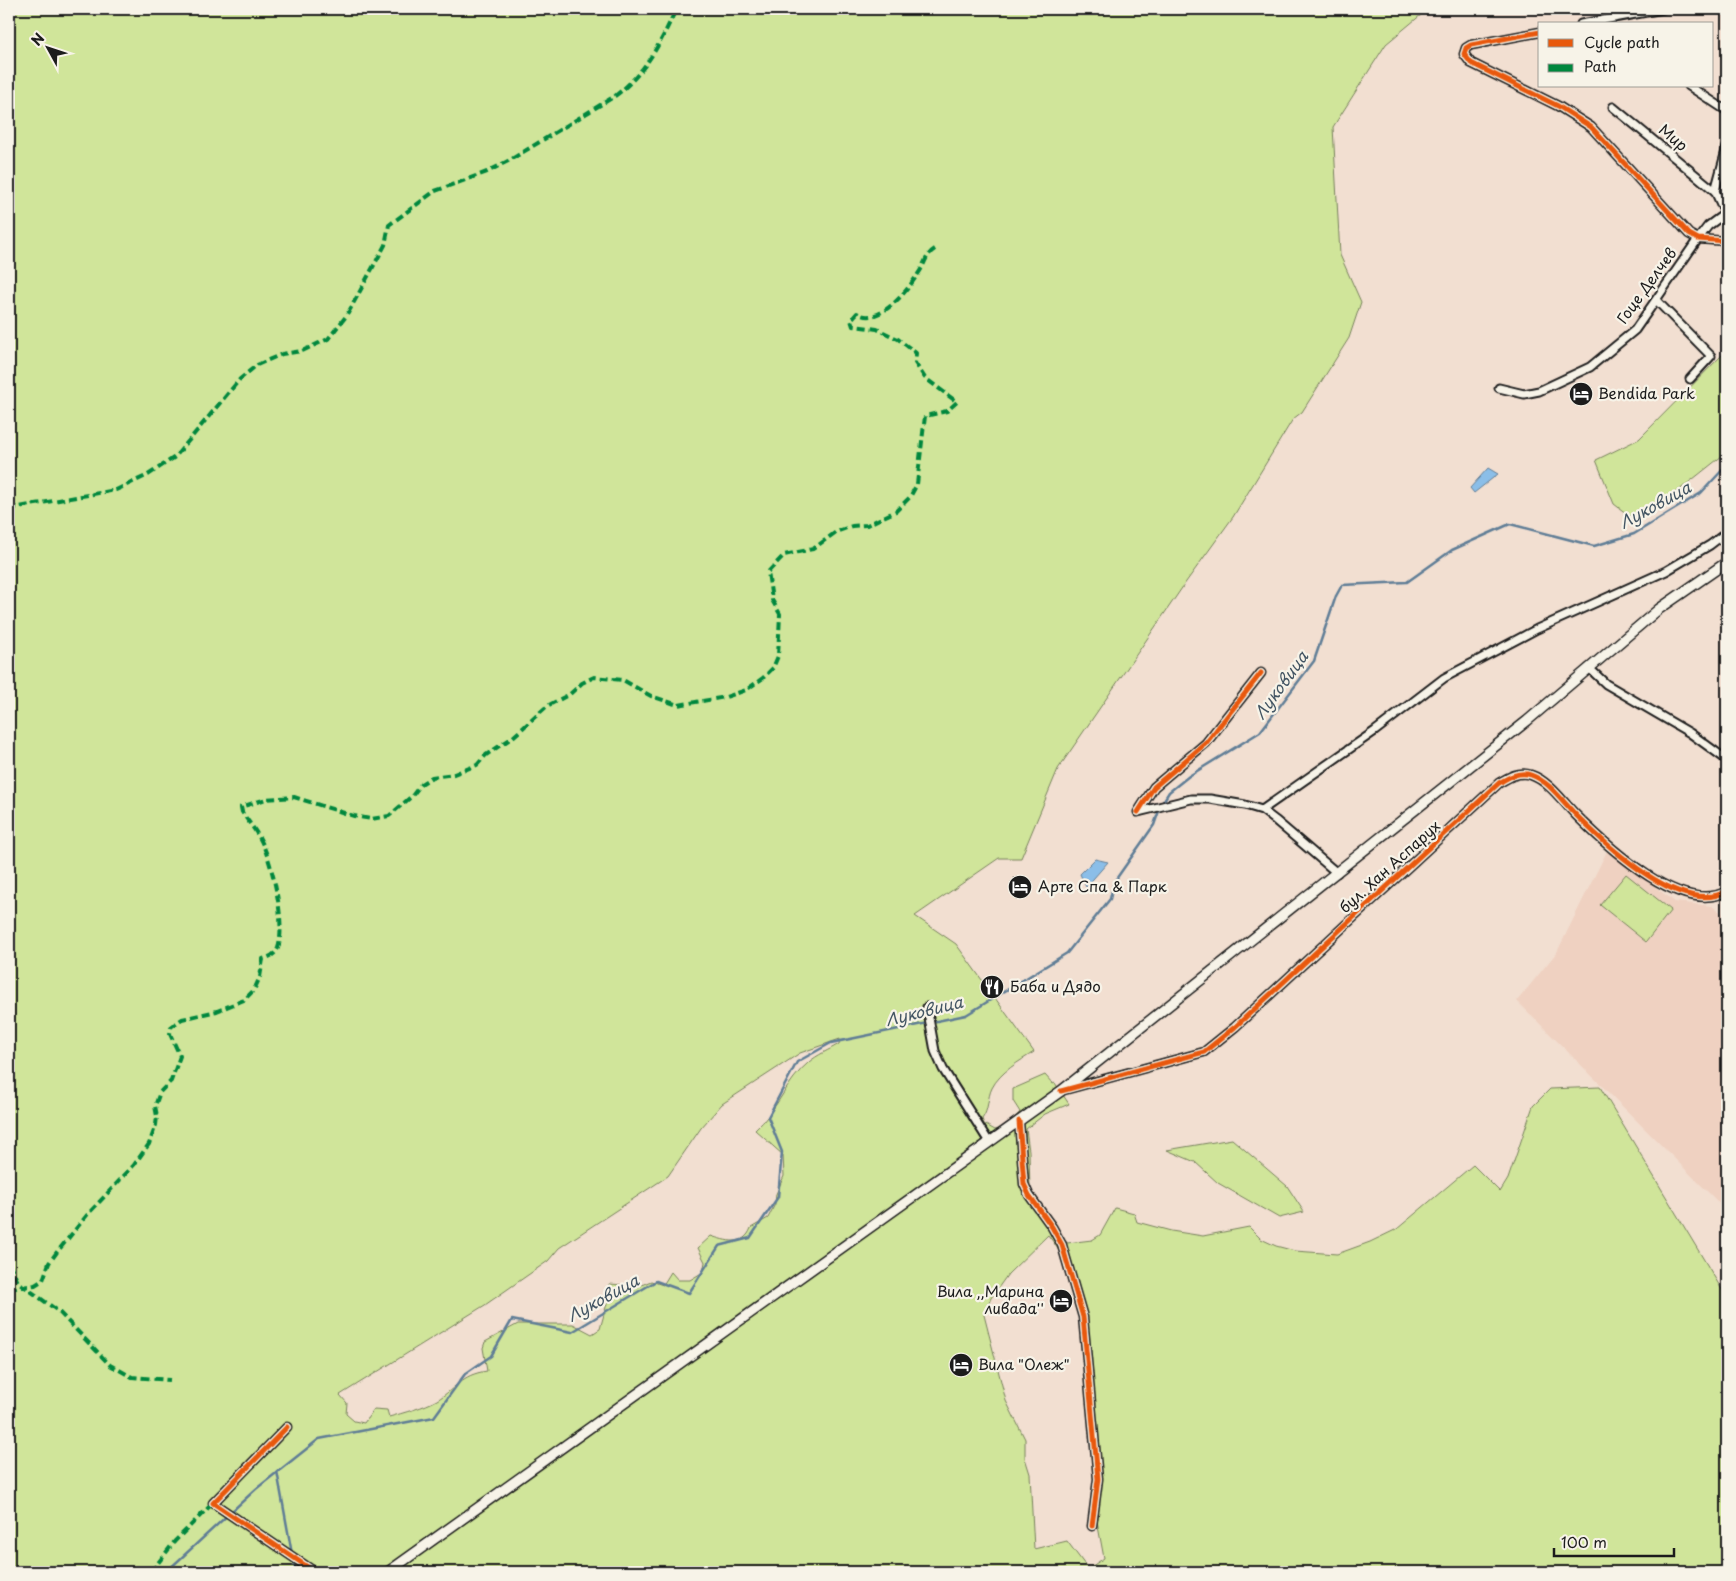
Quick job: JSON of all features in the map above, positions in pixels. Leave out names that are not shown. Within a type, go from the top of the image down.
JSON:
[{"type":"main road","points":[[388,1572],[1061,1091],[1337,873],[1659,609],[1727,562]]},
{"type":"street","points":[[1592,22],[1663,9]]},
{"type":"street","points":[[1538,32],[1479,43],[1466,48],[1464,54],[1471,63],[1558,106],[1591,127],[1689,234],[1698,239],[1727,241]]},
{"type":"street","points":[[1692,88],[1727,111]]},
{"type":"street","name":"Мир","points":[[1614,106],[1714,191],[1726,212]]},
{"type":"street","points":[[1714,191],[1727,147]]},
{"type":"street","name":"Гоце Делчев","points":[[1499,388],[1524,394],[1539,392],[1590,367],[1635,330],[1708,226],[1726,212]]},
{"type":"street","points":[[1657,300],[1711,356],[1690,379]]},
{"type":"street","points":[[1262,810],[1374,732],[1444,678],[1536,629],[1666,570],[1710,545],[1727,532]]},
{"type":"street","points":[[1589,668],[1606,684],[1690,733],[1727,760]]},
{"type":"street","points":[[1261,673],[1206,743],[1154,787],[1138,812],[1191,799],[1210,799],[1262,810],[1337,873]]},
{"type":"street","name":"бул. Хан Аспарух","points":[[1061,1091],[1204,1052],[1230,1032],[1499,783],[1519,773],[1538,778],[1598,836],[1673,891],[1691,896],[1707,896],[1727,891]]},
{"type":"street","points":[[927,1007],[935,1051],[943,1069],[989,1142]]},
{"type":"street","points":[[1018,1121],[1024,1184],[1029,1195],[1052,1227],[1062,1245],[1082,1317],[1098,1479],[1092,1526]]},
{"type":"street","points":[[287,1427],[213,1504],[315,1572]]},
{"type":"shaded area","points":[[1607,851],[1675,902],[1712,906],[1727,917],[1727,1211],[1517,1001],[1557,952]]},
{"type":"green space","points":[[9,9],[1428,9],[1386,44],[1333,127],[1340,255],[1361,302],[1349,338],[1302,412],[1293,419],[1233,517],[1186,582],[1058,769],[1021,858],[999,858],[915,916],[956,944],[1034,1052],[1011,1067],[996,1082],[990,1092],[986,1112],[982,1119],[984,1124],[995,1130],[1007,1127],[1020,1112],[1013,1101],[1013,1089],[1045,1075],[1053,1084],[1055,1083],[1069,1104],[1045,1114],[1026,1129],[1029,1151],[1030,1190],[1067,1243],[1092,1240],[1100,1235],[1115,1208],[1134,1213],[1137,1222],[1171,1231],[1203,1236],[1249,1227],[1261,1239],[1276,1246],[1295,1251],[1337,1254],[1370,1242],[1397,1229],[1473,1165],[1500,1192],[1508,1179],[1533,1106],[1550,1089],[1600,1087],[1727,1298],[1727,1572],[9,1572]],"holes":[[[840,1039],[839,1044],[816,1057],[801,1070],[755,1130],[783,1155],[784,1176],[776,1194],[775,1204],[768,1218],[751,1228],[748,1234],[739,1240],[728,1241],[711,1236],[698,1248],[705,1262],[703,1272],[690,1280],[678,1280],[671,1272],[663,1285],[651,1281],[639,1286],[609,1284],[609,1296],[600,1329],[592,1334],[573,1324],[518,1324],[485,1342],[483,1348],[487,1371],[471,1375],[437,1400],[389,1417],[387,1410],[374,1409],[364,1423],[354,1421],[346,1414],[347,1403],[340,1395],[485,1305],[548,1261],[559,1248],[668,1176],[701,1128],[722,1104],[800,1053]],[[1048,1235],[1060,1252],[1069,1271],[1084,1337],[1097,1459],[1092,1519],[1097,1521],[1104,1558],[1088,1569],[1067,1541],[1034,1549],[1030,1474],[1025,1458],[1025,1439],[1006,1401],[984,1315],[991,1298],[1008,1274]]]},
{"type":"green space","points":[[1727,350],[1727,452],[1678,491],[1631,517],[1614,504],[1596,460],[1639,439]]},
{"type":"green space","points":[[1626,874],[1671,910],[1646,942],[1600,905]]},
{"type":"green space","points":[[1232,1139],[1287,1186],[1304,1212],[1279,1218],[1218,1183],[1195,1162],[1167,1150]]},
{"type":"water","points":[[1488,468],[1498,474],[1474,493],[1470,488]]},
{"type":"water","points":[[1095,859],[1108,862],[1086,887],[1080,874]]},
{"type":"waterway","name":"Луковица","points":[[166,1572],[256,1489],[319,1439],[434,1417],[465,1374],[491,1356],[512,1320],[572,1332],[656,1281],[689,1293],[719,1246],[750,1238],[778,1197],[782,1152],[768,1117],[797,1062],[831,1043],[966,1015],[1067,953],[1110,899],[1114,882],[1154,825],[1161,805],[1169,792],[1189,776],[1260,732],[1314,661],[1336,596],[1342,585],[1407,582],[1452,550],[1510,524],[1594,546],[1634,534],[1701,493],[1727,465]]},
{"type":"waterway","points":[[277,1471],[292,1554]]},
{"type":"waterway","points":[[293,1559],[296,1572]]},
{"type":"marked path","points":[[9,507],[13,508],[116,490],[148,475],[175,457],[240,379],[257,365],[282,354],[302,351],[328,339],[347,315],[385,245],[389,225],[435,191],[487,172],[510,160],[615,96],[644,67],[664,34],[676,9]]},
{"type":"marked path","points":[[9,1289],[35,1285],[43,1280],[49,1263],[57,1252],[88,1214],[134,1165],[149,1144],[156,1125],[155,1106],[160,1092],[171,1081],[180,1056],[170,1034],[171,1027],[182,1019],[217,1011],[244,1000],[254,990],[260,977],[263,959],[272,955],[278,948],[280,938],[279,911],[271,867],[261,841],[242,812],[241,807],[266,799],[294,797],[354,816],[371,819],[389,816],[412,796],[421,784],[432,777],[454,774],[477,765],[486,755],[513,737],[547,706],[570,694],[582,683],[594,677],[623,680],[651,696],[678,705],[726,697],[746,690],[773,668],[778,656],[780,614],[772,600],[768,572],[784,555],[813,549],[836,532],[852,526],[867,525],[896,511],[910,497],[917,484],[925,416],[947,411],[957,402],[925,378],[915,363],[916,353],[898,339],[877,329],[853,326],[851,320],[857,313],[865,316],[874,315],[892,305],[907,289],[929,254],[935,249]]},
{"type":"marked path","points":[[9,1263],[18,1282],[58,1311],[110,1365],[132,1377],[170,1380]]},
{"type":"marked path","points":[[151,1572],[175,1541],[213,1503]]},
{"type":"cycle path","points":[[1538,32],[1471,45],[1466,48],[1464,54],[1471,63],[1558,106],[1591,127],[1689,234],[1698,239],[1727,241]]},
{"type":"cycle path","points":[[1138,812],[1154,787],[1206,743],[1261,673]]},
{"type":"cycle path","points":[[1061,1091],[1204,1052],[1235,1027],[1499,783],[1514,775],[1527,774],[1544,782],[1606,843],[1646,874],[1667,886],[1689,894],[1709,896],[1727,891]]},
{"type":"cycle path","points":[[1019,1121],[1024,1184],[1029,1195],[1052,1227],[1062,1245],[1083,1317],[1098,1479],[1092,1526]]},
{"type":"cycle path","points":[[287,1427],[213,1503],[315,1572]]},
{"type":"place","name":"Bendida Park","points":[[1581,394]]},
{"type":"place","name":"Арте Спа & Парк","points":[[1020,887]]},
{"type":"place","name":"Баба и Дядо","points":[[992,987]]},
{"type":"place","name":"Вила ,,Марина ливада''","points":[[1061,1301]]},
{"type":"place","name":"Вила \"Олеж\"","points":[[961,1365]]}]
